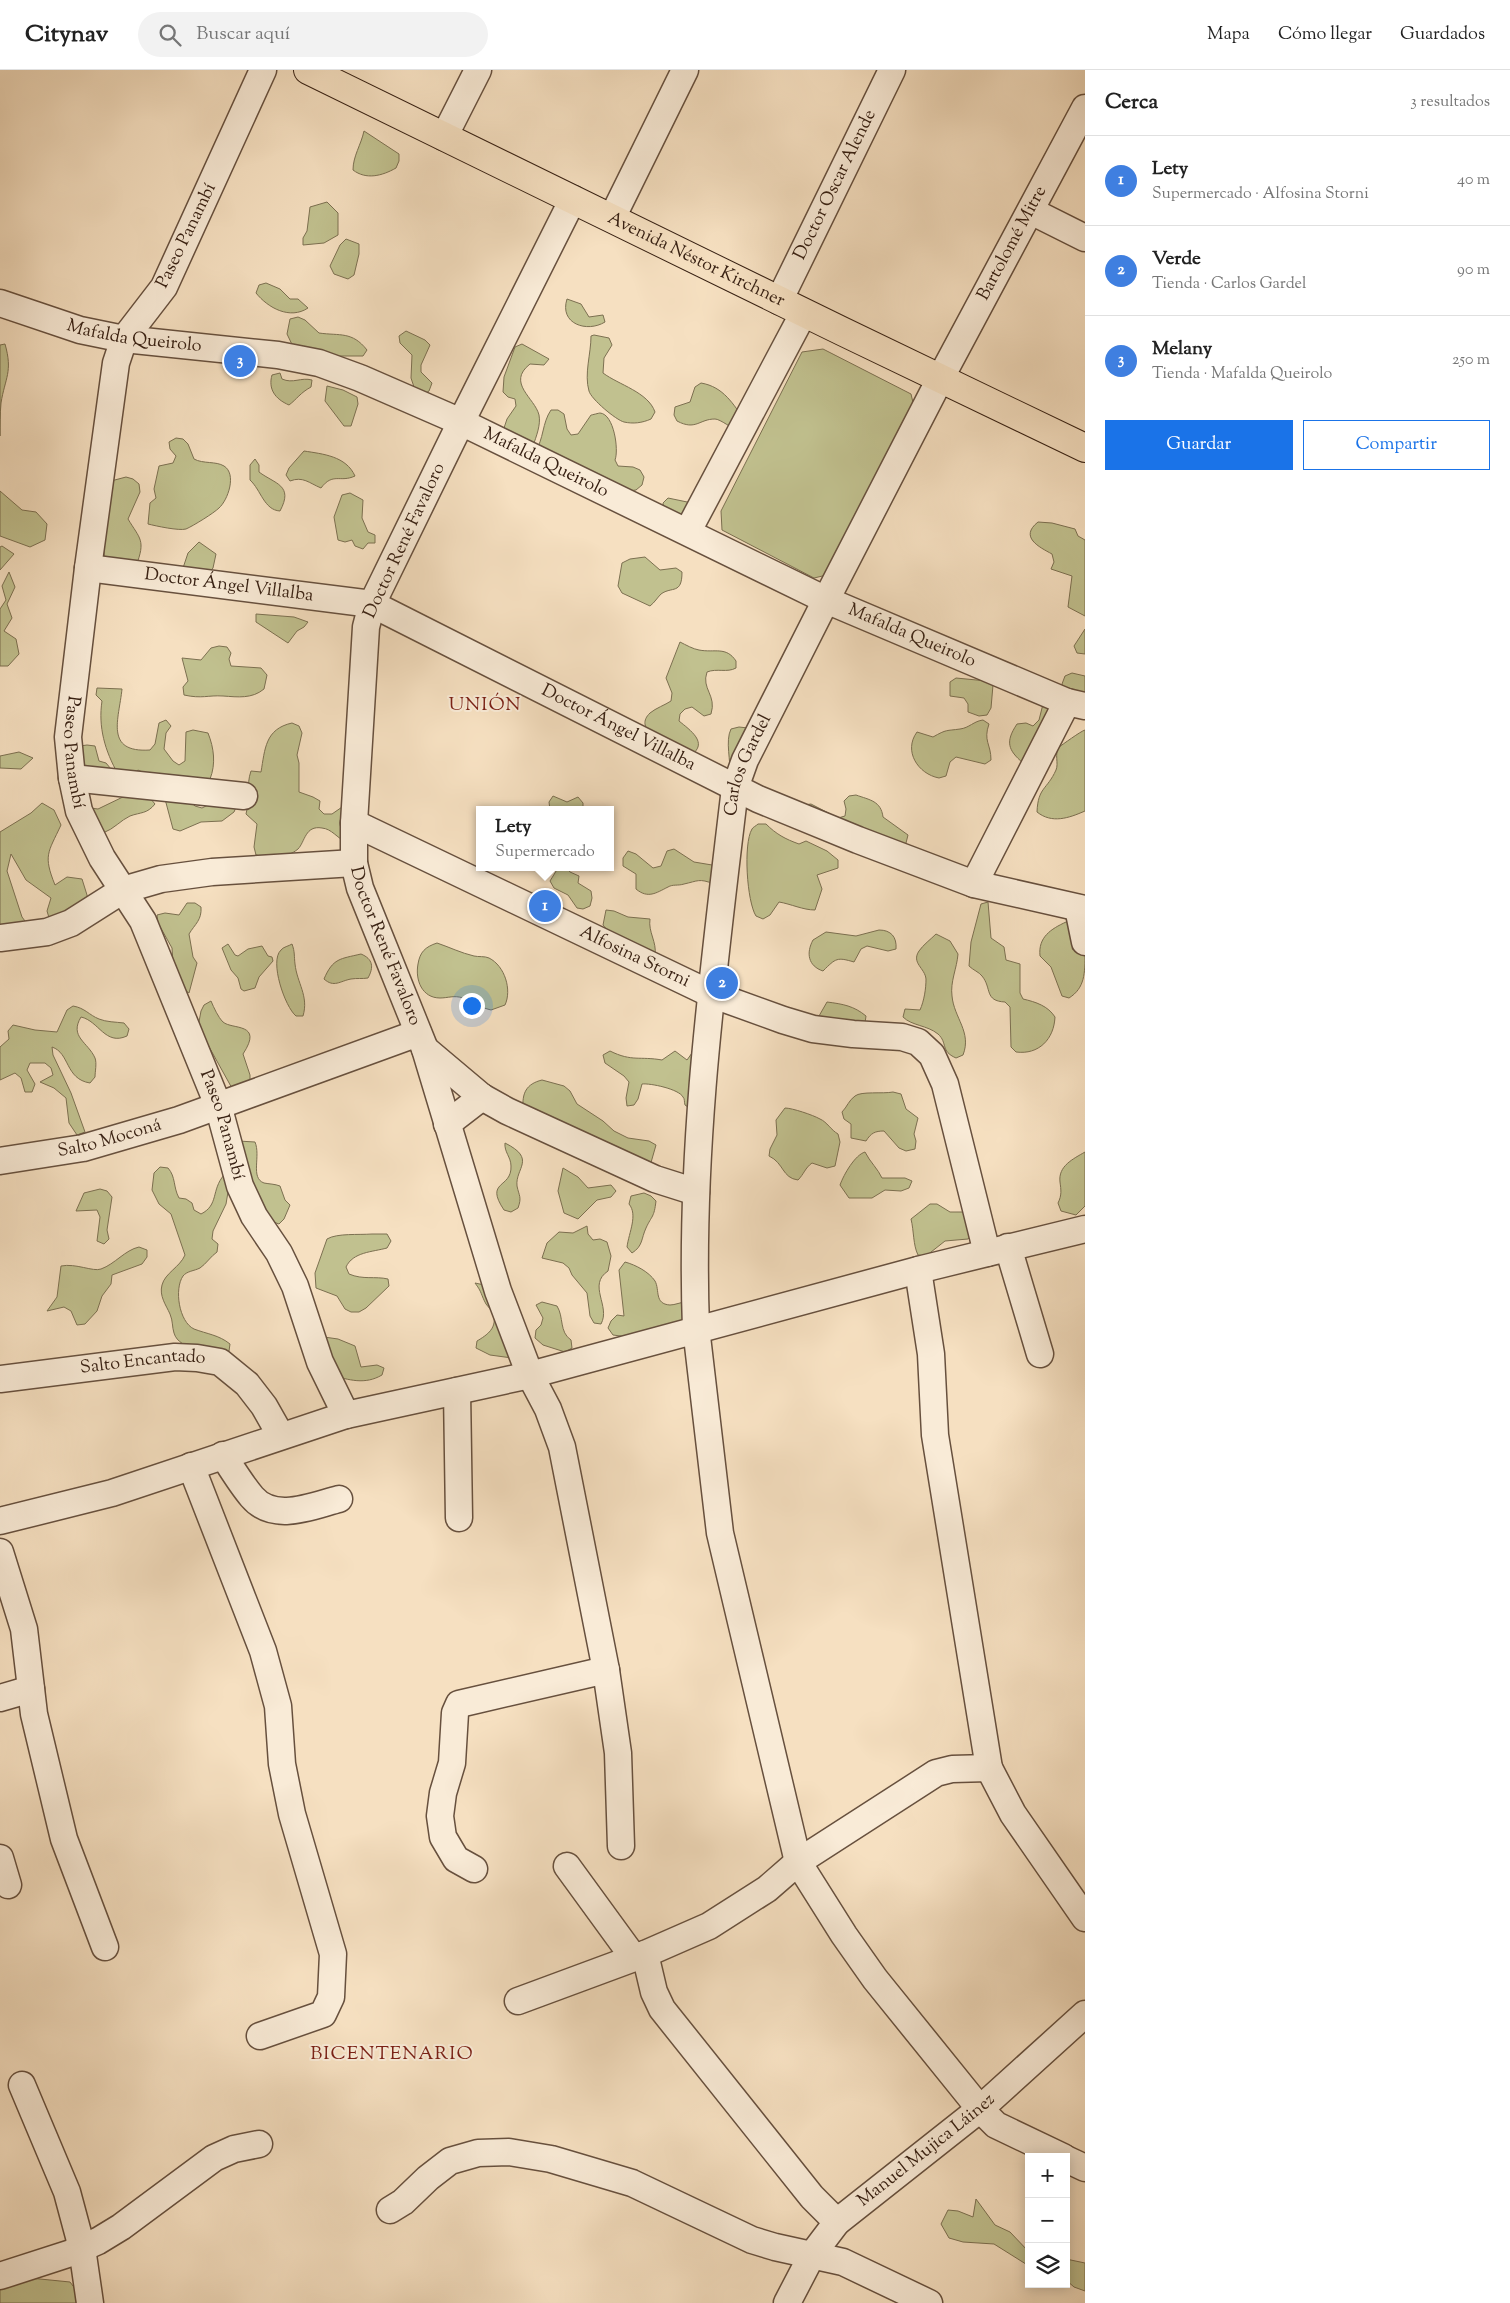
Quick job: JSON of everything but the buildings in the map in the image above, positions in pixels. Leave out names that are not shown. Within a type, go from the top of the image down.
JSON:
[{"type":"main road","name":"Avenida Néstor Kirchner","points":[[308,70],[574,199],[803,314],[1085,448]]},
{"type":"street","name":"Paseo Panambí","points":[[263,70],[164,287],[124,339],[116,363],[88,568],[68,737],[72,778],[80,811],[102,858],[143,921],[218,1105],[240,1186],[254,1216],[279,1252],[295,1286],[320,1362],[346,1415]]},
{"type":"street","points":[[444,137],[478,70]]},
{"type":"street","points":[[612,218],[685,70]]},
{"type":"street","name":"Doctor Oscar Alende","points":[[779,301],[892,70]]},
{"type":"street","name":"Bartolomé Mitre","points":[[940,379],[1085,108]]},
{"type":"street","name":"Doctor René Favaloro","points":[[574,199],[461,422],[372,604],[366,627],[354,823],[354,863],[360,888],[422,1041],[482,1243],[530,1375],[548,1409],[562,1448],[606,1670],[618,1753],[621,1846]]},
{"type":"street","points":[[1031,211],[1085,238]]},
{"type":"street","name":"Mafalda Queirolo","points":[[0,303],[80,330],[124,339],[278,355],[319,363],[360,378],[461,422],[826,600],[1076,704]]},
{"type":"street","points":[[688,532],[803,314]]},
{"type":"street","name":"Carlos Gardel","points":[[940,379],[826,600],[746,760],[735,788],[711,994],[696,1192],[696,1328],[720,1533],[798,1862],[844,1935],[875,1979],[980,2109],[996,2125],[1054,2153]]},
{"type":"street","name":"Doctor Ángel Villalba","points":[[88,568],[372,604],[735,788],[858,840],[974,884],[1081,908]]},
{"type":"street","points":[[974,884],[1076,704]]},
{"type":"street","points":[[72,778],[244,796]]},
{"type":"street","name":"Alfosina Storni","points":[[354,823],[711,994],[783,1020],[813,1028],[853,1034],[902,1037],[918,1042],[932,1055],[945,1084],[997,1250]]},
{"type":"street","points":[[0,938],[47,932],[71,923],[123,890],[161,879],[212,872],[354,863]]},
{"type":"street","points":[[1081,908],[1085,942]]},
{"type":"street","name":"Doctor René Favaloro","points":[[422,1041],[482,1097],[655,1179],[696,1192]]},
{"type":"street","name":"Salto Moconá","points":[[0,1161],[83,1148],[179,1120],[218,1105],[422,1041]]},
{"type":"street","points":[[447,1124],[482,1097]]},
{"type":"street","points":[[0,1521],[112,1493],[346,1415],[530,1375],[696,1328],[1085,1229]]},
{"type":"street","points":[[997,1250],[1040,1354]]},
{"type":"street","points":[[918,1270],[930,1354],[935,1435],[989,1768],[1013,1814],[1085,1918]]},
{"type":"street","name":"Salto Encantado","points":[[0,1379],[175,1357],[220,1362],[247,1384],[264,1406],[281,1436]]},
{"type":"street","points":[[458,1391],[459,1518]]},
{"type":"street","points":[[223,1455],[253,1499],[281,1512],[293,1511],[339,1499]]},
{"type":"street","points":[[192,1466],[263,1651],[278,1706],[282,1764],[292,1814],[333,1954],[331,1998],[323,2014],[260,2036]]},
{"type":"street","points":[[2,1569],[24,1629],[34,1714],[64,1839],[105,1947]]},
{"type":"street","points":[[474,1869],[456,1859],[443,1837],[440,1816],[443,1793],[452,1763],[455,1712],[459,1704],[606,1670]]},
{"type":"street","points":[[0,1698],[31,1689]]},
{"type":"street","points":[[518,2001],[639,1956],[709,1926],[768,1889],[798,1862],[936,1773],[952,1769],[989,1768]]},
{"type":"street","points":[[0,1858],[8,1885]]},
{"type":"street","points":[[567,1866],[639,1956],[662,2009],[812,2197],[837,2222]]},
{"type":"street","name":"Manuel Mujica Láinez","points":[[787,2303],[812,2255],[837,2222],[980,2109],[1085,2014]]},
{"type":"street","points":[[22,2085],[67,2192],[82,2248],[90,2303]]},
{"type":"street","points":[[0,2276],[82,2248],[121,2227],[214,2158],[234,2149],[259,2144]]},
{"type":"street","points":[[390,2210],[403,2202],[428,2178],[450,2161],[478,2153],[509,2152],[551,2159],[632,2183],[752,2240],[843,2262],[929,2303]]},
{"type":"street","points":[[1070,2160],[1085,2168]]},
{"type":"green space","points":[[364,131],[399,154],[396,168],[374,176],[363,175],[353,170],[354,160]]},
{"type":"green space","points":[[327,202],[338,213],[338,235],[324,243],[303,245],[310,207]]},
{"type":"green space","points":[[346,239],[359,244],[359,254],[354,275],[348,279],[334,274],[330,266],[340,245]]},
{"type":"green space","points":[[266,283],[280,289],[290,299],[298,299],[308,308],[294,313],[273,308],[256,293],[259,285]]},
{"type":"green space","points":[[567,299],[581,304],[589,317],[603,315],[605,322],[590,327],[576,324],[567,315]]},
{"type":"green space","points":[[298,317],[305,320],[319,333],[351,337],[367,350],[363,356],[341,356],[319,361],[297,355],[287,334],[290,319]]},
{"type":"green space","points":[[406,331],[425,340],[430,345],[421,365],[421,372],[432,383],[429,391],[423,395],[416,393],[411,378],[412,355],[400,343],[399,336]]},
{"type":"green space","points":[[591,336],[609,338],[612,345],[604,358],[603,373],[646,399],[655,412],[651,419],[638,423],[624,422],[604,409],[591,395],[587,371]]},
{"type":"green space","points":[[5,344],[8,375],[0,415],[0,345]]},
{"type":"green space","points":[[522,344],[549,359],[544,365],[530,364],[523,371],[521,378],[521,384],[539,415],[539,427],[533,446],[502,434],[507,419],[516,406],[515,399],[508,397],[503,392],[504,377],[515,347]]},
{"type":"green space","points":[[823,349],[911,394],[915,411],[831,574],[814,578],[722,530],[721,511],[802,352]]},
{"type":"green space","points":[[280,373],[282,379],[286,380],[312,380],[311,387],[289,405],[276,397],[272,389],[272,375]]},
{"type":"green space","points":[[701,383],[716,388],[732,403],[746,422],[739,432],[717,419],[710,419],[693,425],[677,421],[674,415],[675,407],[690,402],[695,387]]},
{"type":"green space","points":[[327,386],[343,390],[357,397],[358,404],[351,426],[344,426],[325,401]]},
{"type":"green space","points":[[551,410],[558,410],[564,414],[567,429],[571,435],[578,434],[591,415],[600,413],[605,415],[609,419],[614,433],[616,441],[615,460],[618,466],[633,467],[640,470],[644,477],[642,485],[636,490],[628,491],[535,452]]},
{"type":"green space","points":[[176,438],[183,439],[188,444],[194,459],[224,466],[228,470],[231,481],[228,493],[219,508],[186,529],[148,524],[150,503],[156,498],[154,489],[159,466],[173,463],[176,456],[170,449],[169,442]]},
{"type":"green space","points":[[304,451],[340,460],[351,469],[355,476],[329,480],[321,488],[299,479],[290,481],[286,475],[289,468]]},
{"type":"green space","points":[[255,459],[259,465],[259,472],[284,490],[284,502],[280,511],[275,510],[266,503],[250,480],[250,465]]},
{"type":"green space","points":[[126,477],[133,479],[139,484],[140,492],[128,519],[141,545],[136,566],[104,559],[104,528],[111,481]]},
{"type":"green space","points":[[0,491],[22,510],[36,512],[47,524],[45,540],[30,547],[0,536]]},
{"type":"green space","points":[[350,493],[363,500],[362,518],[368,532],[375,535],[375,543],[368,543],[363,549],[355,546],[352,540],[345,542],[338,540],[334,517],[342,495]]},
{"type":"green space","points":[[668,498],[692,503],[697,521],[664,510],[663,503]]},
{"type":"green space","points":[[1038,522],[1052,523],[1075,529],[1078,536],[1085,540],[1085,616],[1068,607],[1072,576],[1051,569],[1054,562],[1052,554],[1037,545],[1031,537],[1030,532]]},
{"type":"green space","points":[[199,542],[216,554],[213,568],[208,574],[183,568],[188,553]]},
{"type":"green space","points":[[2,546],[14,554],[0,570],[0,547]]},
{"type":"green space","points":[[645,557],[660,570],[676,568],[682,572],[682,579],[678,587],[661,594],[650,606],[622,593],[618,586],[622,563],[630,559]]},
{"type":"green space","points":[[9,572],[15,587],[7,604],[12,618],[4,631],[16,639],[19,654],[8,666],[0,666],[0,609],[6,600],[2,586]]},
{"type":"green space","points":[[256,614],[294,617],[308,622],[297,631],[288,643],[256,622]]},
{"type":"green space","points":[[1085,629],[1085,654],[1077,653],[1074,646]]},
{"type":"green space","points":[[680,642],[699,650],[728,653],[736,661],[736,668],[707,672],[706,683],[712,702],[711,714],[704,716],[692,707],[685,709],[680,714],[679,721],[698,741],[696,750],[691,755],[658,740],[646,727],[645,720],[650,713],[671,701],[672,693],[666,678]]},
{"type":"green space","points":[[227,647],[231,653],[229,659],[231,666],[261,668],[267,675],[264,689],[245,697],[196,697],[184,695],[183,687],[188,681],[182,658],[201,660],[211,648]]},
{"type":"green space","points":[[1072,673],[1085,676],[1085,700],[1064,692],[1062,684],[1065,676]]},
{"type":"green space","points":[[956,678],[987,681],[993,685],[991,708],[987,715],[979,716],[968,712],[968,704],[964,698],[950,696],[950,682]]},
{"type":"green space","points":[[97,688],[122,689],[117,722],[120,740],[126,746],[150,750],[155,744],[159,723],[166,720],[171,726],[166,733],[164,749],[173,761],[179,765],[185,761],[186,732],[193,730],[208,733],[214,756],[210,779],[164,783],[138,770],[132,775],[118,774],[109,757],[104,739],[101,720],[102,701],[96,695]]},
{"type":"green space","points":[[1043,704],[1056,708],[1023,763],[1011,750],[1010,741],[1013,730],[1017,724],[1026,723],[1033,726],[1039,720]]},
{"type":"green space","points":[[983,720],[989,724],[987,739],[991,760],[985,764],[956,757],[950,762],[946,776],[939,778],[925,772],[915,761],[912,747],[913,739],[917,732],[933,737],[944,731],[963,728]]},
{"type":"green space","points":[[292,723],[299,726],[302,733],[297,755],[299,763],[299,792],[320,801],[319,809],[324,814],[332,814],[345,805],[346,842],[329,830],[316,828],[309,831],[298,849],[288,855],[272,857],[256,855],[254,847],[257,824],[246,814],[251,771],[261,772],[265,748],[271,735],[283,726]]},
{"type":"green space","points":[[739,727],[748,728],[730,776],[729,734],[731,729]]},
{"type":"green space","points":[[1085,730],[1085,811],[1061,819],[1043,816],[1037,812],[1039,798],[1056,770],[1059,747]]},
{"type":"green space","points":[[80,746],[95,746],[99,761],[106,763],[111,769],[82,768]]},
{"type":"green space","points":[[19,752],[33,758],[21,769],[0,768],[0,756]]},
{"type":"green space","points":[[127,795],[150,798],[155,804],[146,811],[130,816],[103,833],[90,808],[98,809]]},
{"type":"green space","points":[[856,795],[877,804],[883,817],[908,835],[906,843],[901,849],[804,805],[811,804],[838,818],[845,816],[844,801],[849,796]]},
{"type":"green space","points":[[184,796],[195,806],[202,808],[216,801],[237,805],[234,812],[222,821],[201,822],[180,831],[173,829],[165,799]]},
{"type":"green space","points":[[553,796],[567,802],[578,797],[583,806],[550,806],[549,802]]},
{"type":"green space","points":[[42,803],[54,810],[61,825],[50,848],[48,860],[55,885],[67,877],[82,879],[89,911],[50,921],[47,911],[51,898],[26,880],[11,854],[7,871],[22,917],[31,929],[0,930],[0,832],[31,813]]},
{"type":"green space","points":[[758,824],[766,824],[781,836],[799,844],[806,841],[827,851],[838,860],[838,868],[817,875],[822,889],[815,910],[779,902],[770,915],[763,919],[756,916],[750,899],[747,859],[749,836],[752,828]]},
{"type":"green space","points":[[674,849],[694,862],[712,865],[718,860],[714,884],[699,881],[672,886],[656,893],[648,894],[644,894],[636,889],[636,874],[623,866],[623,858],[628,851],[636,854],[653,868],[661,866],[667,851]]},
{"type":"green space","points":[[556,871],[569,871],[579,876],[578,883],[591,891],[590,906],[583,909],[577,908],[568,895],[554,888],[550,881]]},
{"type":"green space","points":[[988,902],[991,938],[1004,947],[1006,960],[1020,964],[1020,993],[1023,999],[1041,1005],[1055,1017],[1052,1032],[1048,1039],[1044,1044],[1032,1051],[1016,1052],[1011,1047],[1010,1007],[1005,1002],[998,1001],[991,996],[982,976],[969,966],[971,942],[981,904]]},
{"type":"green space","points":[[187,903],[195,903],[201,907],[199,919],[189,934],[193,957],[197,963],[189,993],[183,989],[173,963],[172,948],[158,923],[157,915],[165,913],[179,915]]},
{"type":"green space","points":[[606,910],[628,917],[650,919],[655,955],[634,947],[622,937],[608,931],[603,925]]},
{"type":"green space","points":[[1066,922],[1074,922],[1076,943],[1072,949],[1085,953],[1081,985],[1069,998],[1062,996],[1051,967],[1040,956],[1043,939],[1055,928]]},
{"type":"green space","points":[[879,930],[887,931],[892,935],[896,949],[888,951],[867,946],[861,949],[854,962],[840,959],[831,963],[823,971],[811,962],[809,950],[813,940],[826,932],[856,936]]},
{"type":"green space","points":[[936,934],[950,941],[958,954],[952,996],[953,1004],[964,1032],[965,1047],[963,1055],[956,1058],[948,1053],[938,1034],[903,1017],[905,1009],[920,1010],[926,979],[917,962],[917,955]]},
{"type":"green space","points":[[437,943],[469,955],[487,957],[495,962],[506,979],[508,992],[505,1005],[491,1010],[463,998],[434,997],[424,991],[419,982],[417,970],[419,960],[424,950]]},
{"type":"green space","points":[[228,944],[235,955],[238,956],[248,949],[262,946],[268,956],[272,957],[273,961],[259,977],[255,988],[244,991],[241,989],[238,978],[231,970],[222,948]]},
{"type":"green space","points":[[292,944],[296,971],[305,1002],[303,1016],[296,1016],[287,1003],[278,973],[278,956],[282,949]]},
{"type":"green space","points":[[361,954],[368,958],[372,967],[368,978],[351,979],[337,983],[331,983],[324,979],[327,972],[338,960]]},
{"type":"green space","points":[[211,1001],[223,1022],[244,1029],[250,1037],[249,1044],[243,1054],[250,1075],[250,1082],[233,1090],[198,1027],[204,1005]]},
{"type":"green space","points":[[827,1002],[857,1010],[866,1016],[865,1023],[812,1019],[819,1016]]},
{"type":"green space","points":[[73,1006],[81,1008],[102,1020],[124,1023],[129,1029],[127,1036],[113,1038],[102,1032],[87,1019],[81,1017],[77,1030],[78,1035],[96,1060],[95,1077],[90,1083],[76,1077],[58,1050],[52,1047],[53,1055],[71,1093],[85,1132],[77,1135],[69,1123],[66,1098],[54,1088],[40,1082],[53,1075],[51,1068],[45,1063],[30,1063],[27,1070],[35,1084],[32,1092],[25,1092],[21,1078],[15,1073],[0,1080],[0,1047],[9,1039],[8,1031],[13,1025],[57,1032],[67,1010]]},
{"type":"green space","points":[[699,1049],[691,1109],[685,1105],[684,1098],[676,1091],[646,1084],[642,1084],[638,1099],[634,1105],[627,1106],[626,1098],[629,1082],[624,1076],[605,1063],[603,1055],[610,1051],[630,1058],[662,1060],[675,1051],[687,1060],[692,1053]]},
{"type":"green space","points":[[542,1080],[564,1086],[570,1091],[577,1104],[603,1121],[614,1131],[628,1138],[649,1141],[656,1145],[650,1166],[523,1109],[523,1098],[526,1090],[532,1084]]},
{"type":"green space","points":[[893,1092],[901,1094],[906,1109],[918,1118],[914,1134],[916,1141],[915,1149],[906,1151],[899,1148],[884,1131],[874,1133],[866,1141],[851,1138],[851,1124],[844,1119],[842,1112],[851,1099],[858,1094]]},
{"type":"green space","points":[[785,1108],[817,1117],[838,1134],[840,1142],[835,1166],[827,1168],[812,1163],[798,1180],[789,1176],[778,1162],[769,1156],[770,1149],[777,1135],[776,1120]]},
{"type":"green space","points":[[238,1141],[255,1142],[257,1148],[257,1172],[260,1180],[264,1183],[280,1186],[285,1200],[290,1205],[284,1219],[279,1224],[271,1221],[247,1181]]},
{"type":"green space","points":[[505,1143],[515,1149],[522,1159],[517,1180],[519,1204],[518,1208],[511,1212],[504,1210],[497,1194],[500,1185],[508,1178],[510,1173],[511,1163]]},
{"type":"green space","points":[[865,1152],[882,1178],[905,1178],[912,1181],[909,1188],[901,1191],[885,1190],[872,1198],[849,1198],[840,1185],[854,1161]]},
{"type":"green space","points":[[1085,1152],[1085,1206],[1076,1215],[1061,1211],[1058,1203],[1061,1195],[1061,1172],[1067,1164]]},
{"type":"green space","points":[[160,1167],[168,1168],[171,1171],[179,1198],[186,1199],[192,1203],[194,1210],[201,1214],[213,1202],[217,1186],[224,1175],[230,1180],[226,1204],[213,1231],[212,1239],[218,1244],[217,1252],[200,1268],[185,1274],[180,1282],[179,1289],[182,1313],[189,1325],[194,1329],[226,1341],[230,1344],[229,1351],[198,1350],[183,1344],[174,1333],[171,1317],[163,1300],[161,1289],[166,1277],[185,1255],[171,1214],[159,1204],[152,1190],[154,1173]]},
{"type":"green space","points":[[563,1168],[578,1177],[588,1188],[611,1185],[616,1191],[611,1197],[597,1200],[578,1219],[564,1213],[558,1191]]},
{"type":"green space","points":[[100,1189],[107,1191],[112,1197],[107,1230],[109,1239],[104,1244],[97,1241],[100,1217],[97,1210],[76,1211],[84,1193]]},
{"type":"green space","points":[[644,1193],[656,1201],[654,1211],[640,1245],[632,1253],[627,1247],[633,1218],[632,1208],[629,1204],[631,1196]]},
{"type":"green space","points":[[930,1204],[937,1204],[950,1212],[964,1212],[973,1233],[968,1239],[945,1241],[926,1256],[918,1255],[911,1219]]},
{"type":"green space","points":[[587,1226],[588,1234],[593,1240],[600,1239],[607,1242],[611,1256],[608,1271],[599,1283],[603,1310],[601,1324],[594,1323],[590,1316],[587,1293],[572,1275],[569,1268],[563,1263],[542,1258],[547,1243],[559,1232],[573,1233]]},
{"type":"green space","points":[[387,1234],[391,1241],[387,1248],[358,1255],[346,1267],[349,1274],[354,1276],[388,1279],[389,1286],[366,1308],[359,1312],[351,1312],[345,1309],[337,1296],[316,1288],[315,1273],[327,1239],[342,1235]]},
{"type":"green space","points":[[139,1247],[147,1250],[147,1257],[142,1264],[112,1275],[111,1284],[102,1296],[97,1311],[85,1324],[77,1325],[71,1311],[64,1307],[47,1311],[57,1297],[61,1266],[67,1265],[98,1270]]},
{"type":"green space","points":[[625,1262],[642,1269],[655,1281],[658,1296],[665,1304],[686,1302],[687,1323],[628,1337],[613,1335],[608,1328],[611,1321],[617,1315],[624,1316],[619,1270]]},
{"type":"green space","points":[[475,1283],[489,1286],[512,1358],[490,1355],[476,1348],[477,1341],[493,1327],[494,1318]]},
{"type":"green space","points":[[542,1302],[557,1306],[559,1310],[563,1329],[571,1340],[572,1348],[565,1352],[543,1345],[535,1338],[536,1330],[541,1325],[543,1318],[536,1305]]},
{"type":"green space","points":[[324,1337],[338,1339],[355,1346],[361,1367],[377,1365],[384,1368],[382,1375],[363,1381],[331,1375]]},
{"type":"green space","points":[[976,2199],[995,2225],[1010,2232],[1025,2248],[1025,2263],[994,2244],[963,2242],[949,2238],[941,2224],[948,2210],[958,2211],[973,2217]]},
{"type":"green space","points":[[1070,2260],[1085,2263],[1085,2291],[1070,2284]]},
{"type":"green space","points":[[0,2275],[70,2282],[80,2295],[82,2303],[0,2303]]},
{"type":"place","name":"Melany","points":[[240,361]]},
{"type":"place","name":"Lety","points":[[545,906]]},
{"type":"place","name":"Verde","points":[[722,983]]},
{"type":"district","name":"UNIÓN","points":[[485,705]]},
{"type":"district","name":"BICENTENARIO","points":[[392,2054]]}]
